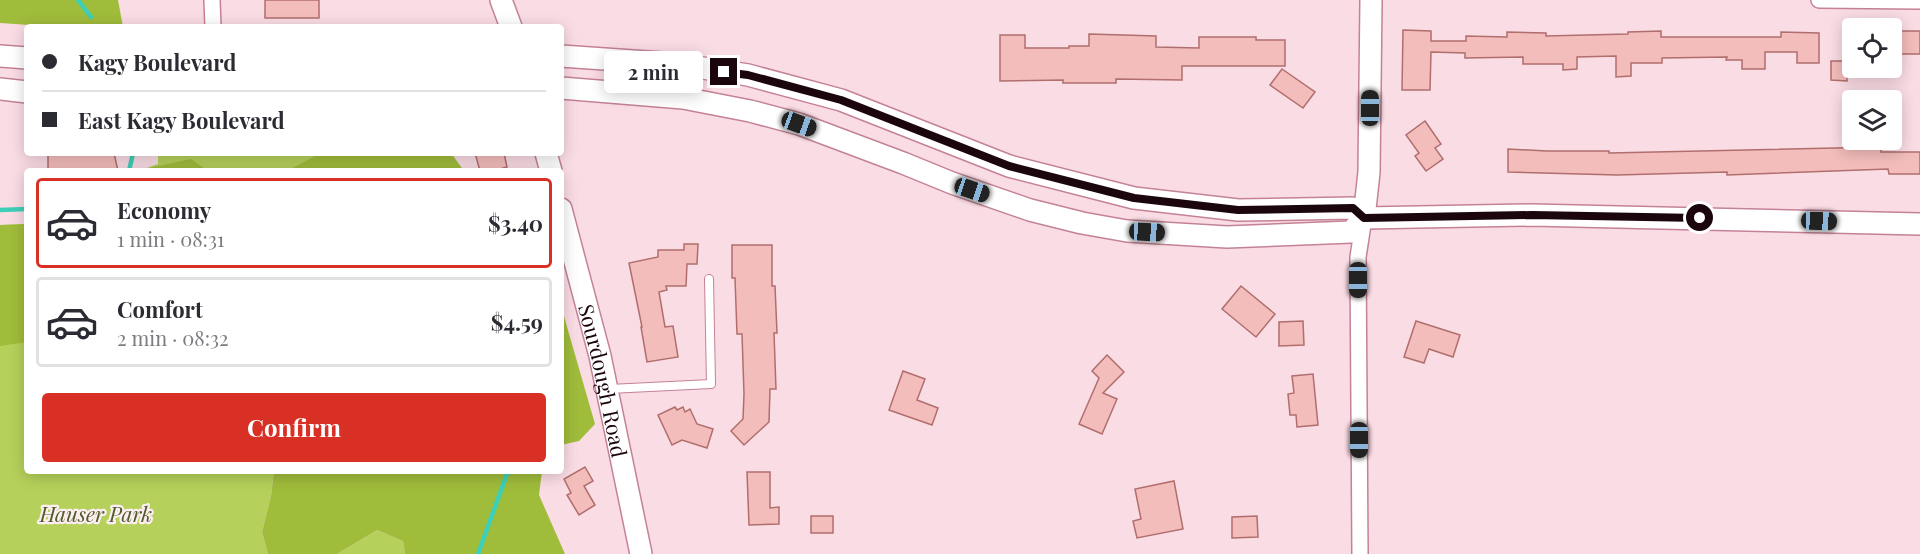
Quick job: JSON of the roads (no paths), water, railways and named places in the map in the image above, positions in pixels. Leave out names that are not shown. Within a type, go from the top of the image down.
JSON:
[{"type":"main road","points":[[501,0],[510,24]]},
{"type":"main road","points":[[564,88],[683,98],[750,111],[799,124],[952,183],[1030,210],[1127,231],[1227,237],[1351,232],[1364,218],[1369,172],[1371,0]]},
{"type":"main road","points":[[0,56],[24,58]]},
{"type":"main road","points":[[564,56],[677,64],[748,75],[841,100],[1009,166],[1134,198],[1238,210],[1353,208],[1364,218],[1532,215],[1920,224]]},
{"type":"main road","points":[[0,90],[24,92]]},
{"type":"main road","name":"Sourdough Road","points":[[564,221],[608,390],[641,554]]},
{"type":"street","points":[[212,0],[213,24]]},
{"type":"street","points":[[1819,0],[1920,2]]},
{"type":"street","points":[[1360,554],[1358,257],[1364,218]]},
{"type":"lane","points":[[608,390],[711,384],[709,279]]},
{"type":"waterway","points":[[78,0],[91,17]]},
{"type":"waterway","points":[[130,168],[132,156]]},
{"type":"waterway","points":[[0,210],[24,209]]},
{"type":"waterway","points":[[478,554],[507,474]]},
{"type":"park label","name":"Hauser Park","points":[[96,513]]}]
